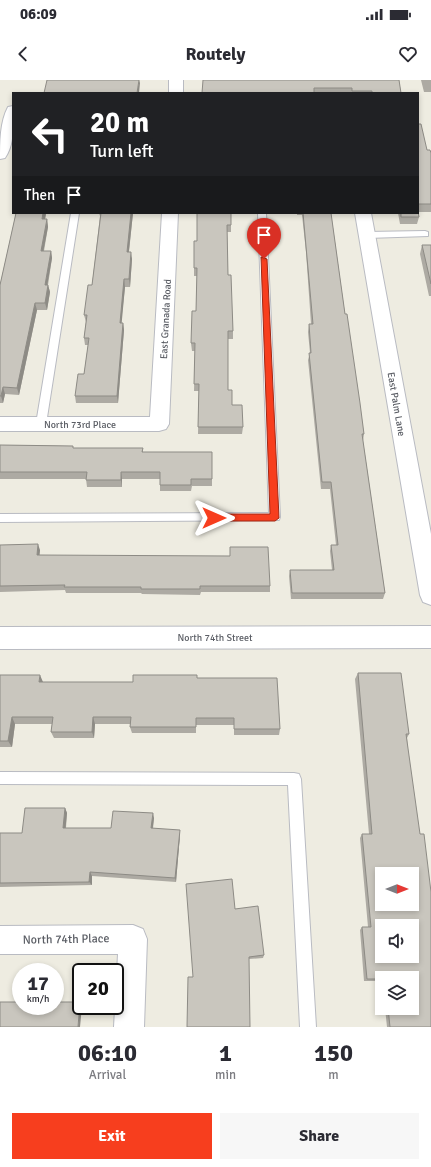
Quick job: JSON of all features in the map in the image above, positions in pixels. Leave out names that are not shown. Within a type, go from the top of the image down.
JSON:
[{"type":"street","points":[[176,80],[176,92]]},
{"type":"street","points":[[0,155],[12,113]]},
{"type":"street","name":"East Granada Road","points":[[159,424],[170,214]]},
{"type":"street","name":"East Palm Lane","points":[[363,214],[431,595]]},
{"type":"street","name":"North 73rd Place","points":[[0,424],[159,424]]},
{"type":"street","name":"North 74th Street","points":[[0,638],[431,637]]},
{"type":"street","name":"North 74th Place","points":[[0,940],[133,939],[129,1027]]},
{"type":"lane","points":[[41,424],[76,214]]},
{"type":"lane","points":[[0,518],[275,518],[262,214]]},
{"type":"lane","points":[[367,235],[425,234]]},
{"type":"lane","points":[[0,778],[294,779],[308,1027]]},
{"type":"building","points":[[47,80],[139,80],[137,92],[44,92]]},
{"type":"building","points":[[203,80],[399,80],[401,92],[352,91],[352,88],[314,88],[314,92],[202,92]]},
{"type":"building","points":[[419,124],[421,124],[427,150],[430,150],[431,153],[431,204],[419,204]]},
{"type":"building","points":[[16,214],[43,214],[42,219],[47,219],[41,251],[51,251],[45,285],[48,285],[45,303],[35,303],[17,388],[3,387],[1,396],[0,396],[0,285]]},
{"type":"building","points":[[101,214],[131,214],[127,252],[131,252],[129,279],[124,279],[120,323],[123,323],[117,396],[75,396],[78,374],[84,374],[89,338],[84,338],[87,315],[84,315],[88,285],[92,285]]},
{"type":"building","points":[[197,214],[231,214],[231,225],[227,225],[228,275],[231,275],[233,331],[228,331],[228,390],[232,390],[232,405],[242,405],[243,427],[198,427],[199,384],[194,384],[195,343],[191,343],[192,311],[196,311],[197,268],[194,268],[194,241],[197,241]]},
{"type":"building","points":[[303,214],[331,214],[345,314],[347,314],[360,403],[364,434],[362,434],[385,593],[292,593],[290,570],[334,570],[331,545],[338,545],[331,482],[322,482],[309,353],[311,353],[309,324],[313,324]]},
{"type":"building","points":[[401,214],[418,214],[419,217],[401,217]]},
{"type":"building","points":[[422,245],[431,245],[431,284]]},
{"type":"building","points":[[0,445],[73,446],[73,448],[143,448],[142,452],[212,452],[212,479],[191,479],[191,485],[160,485],[160,472],[121,472],[121,480],[86,480],[87,472],[0,472]]},
{"type":"building","points":[[38,544],[37,555],[230,556],[230,547],[268,547],[270,586],[200,586],[200,589],[141,589],[141,587],[64,587],[65,585],[0,586],[0,545]]},
{"type":"building","points":[[358,673],[401,673],[409,734],[406,734],[420,834],[424,834],[431,892],[431,1027],[390,1027],[389,1015],[419,1015],[419,971],[375,971],[375,979],[367,979],[362,927],[371,927],[362,834],[372,834]]},
{"type":"building","points":[[0,675],[40,675],[39,682],[133,682],[133,675],[197,675],[197,678],[277,678],[280,729],[234,729],[234,718],[196,718],[196,727],[130,727],[131,717],[93,717],[92,732],[51,732],[53,717],[12,717],[8,741],[0,741]]},
{"type":"building","points":[[25,808],[65,808],[63,828],[111,828],[113,811],[153,813],[151,828],[180,830],[175,878],[90,872],[89,882],[0,883],[0,833],[22,833]]},
{"type":"building","points":[[232,879],[235,909],[258,906],[264,955],[249,957],[250,1027],[187,1027],[188,977],[193,977],[186,884]]},
{"type":"building","points":[[0,1002],[12,1002],[12,1015],[64,1015],[64,1002],[72,1002],[72,1015],[79,1015],[78,1027],[0,1027]]},
{"type":"route","points":[[214,518],[275,518],[264,259]]}]
